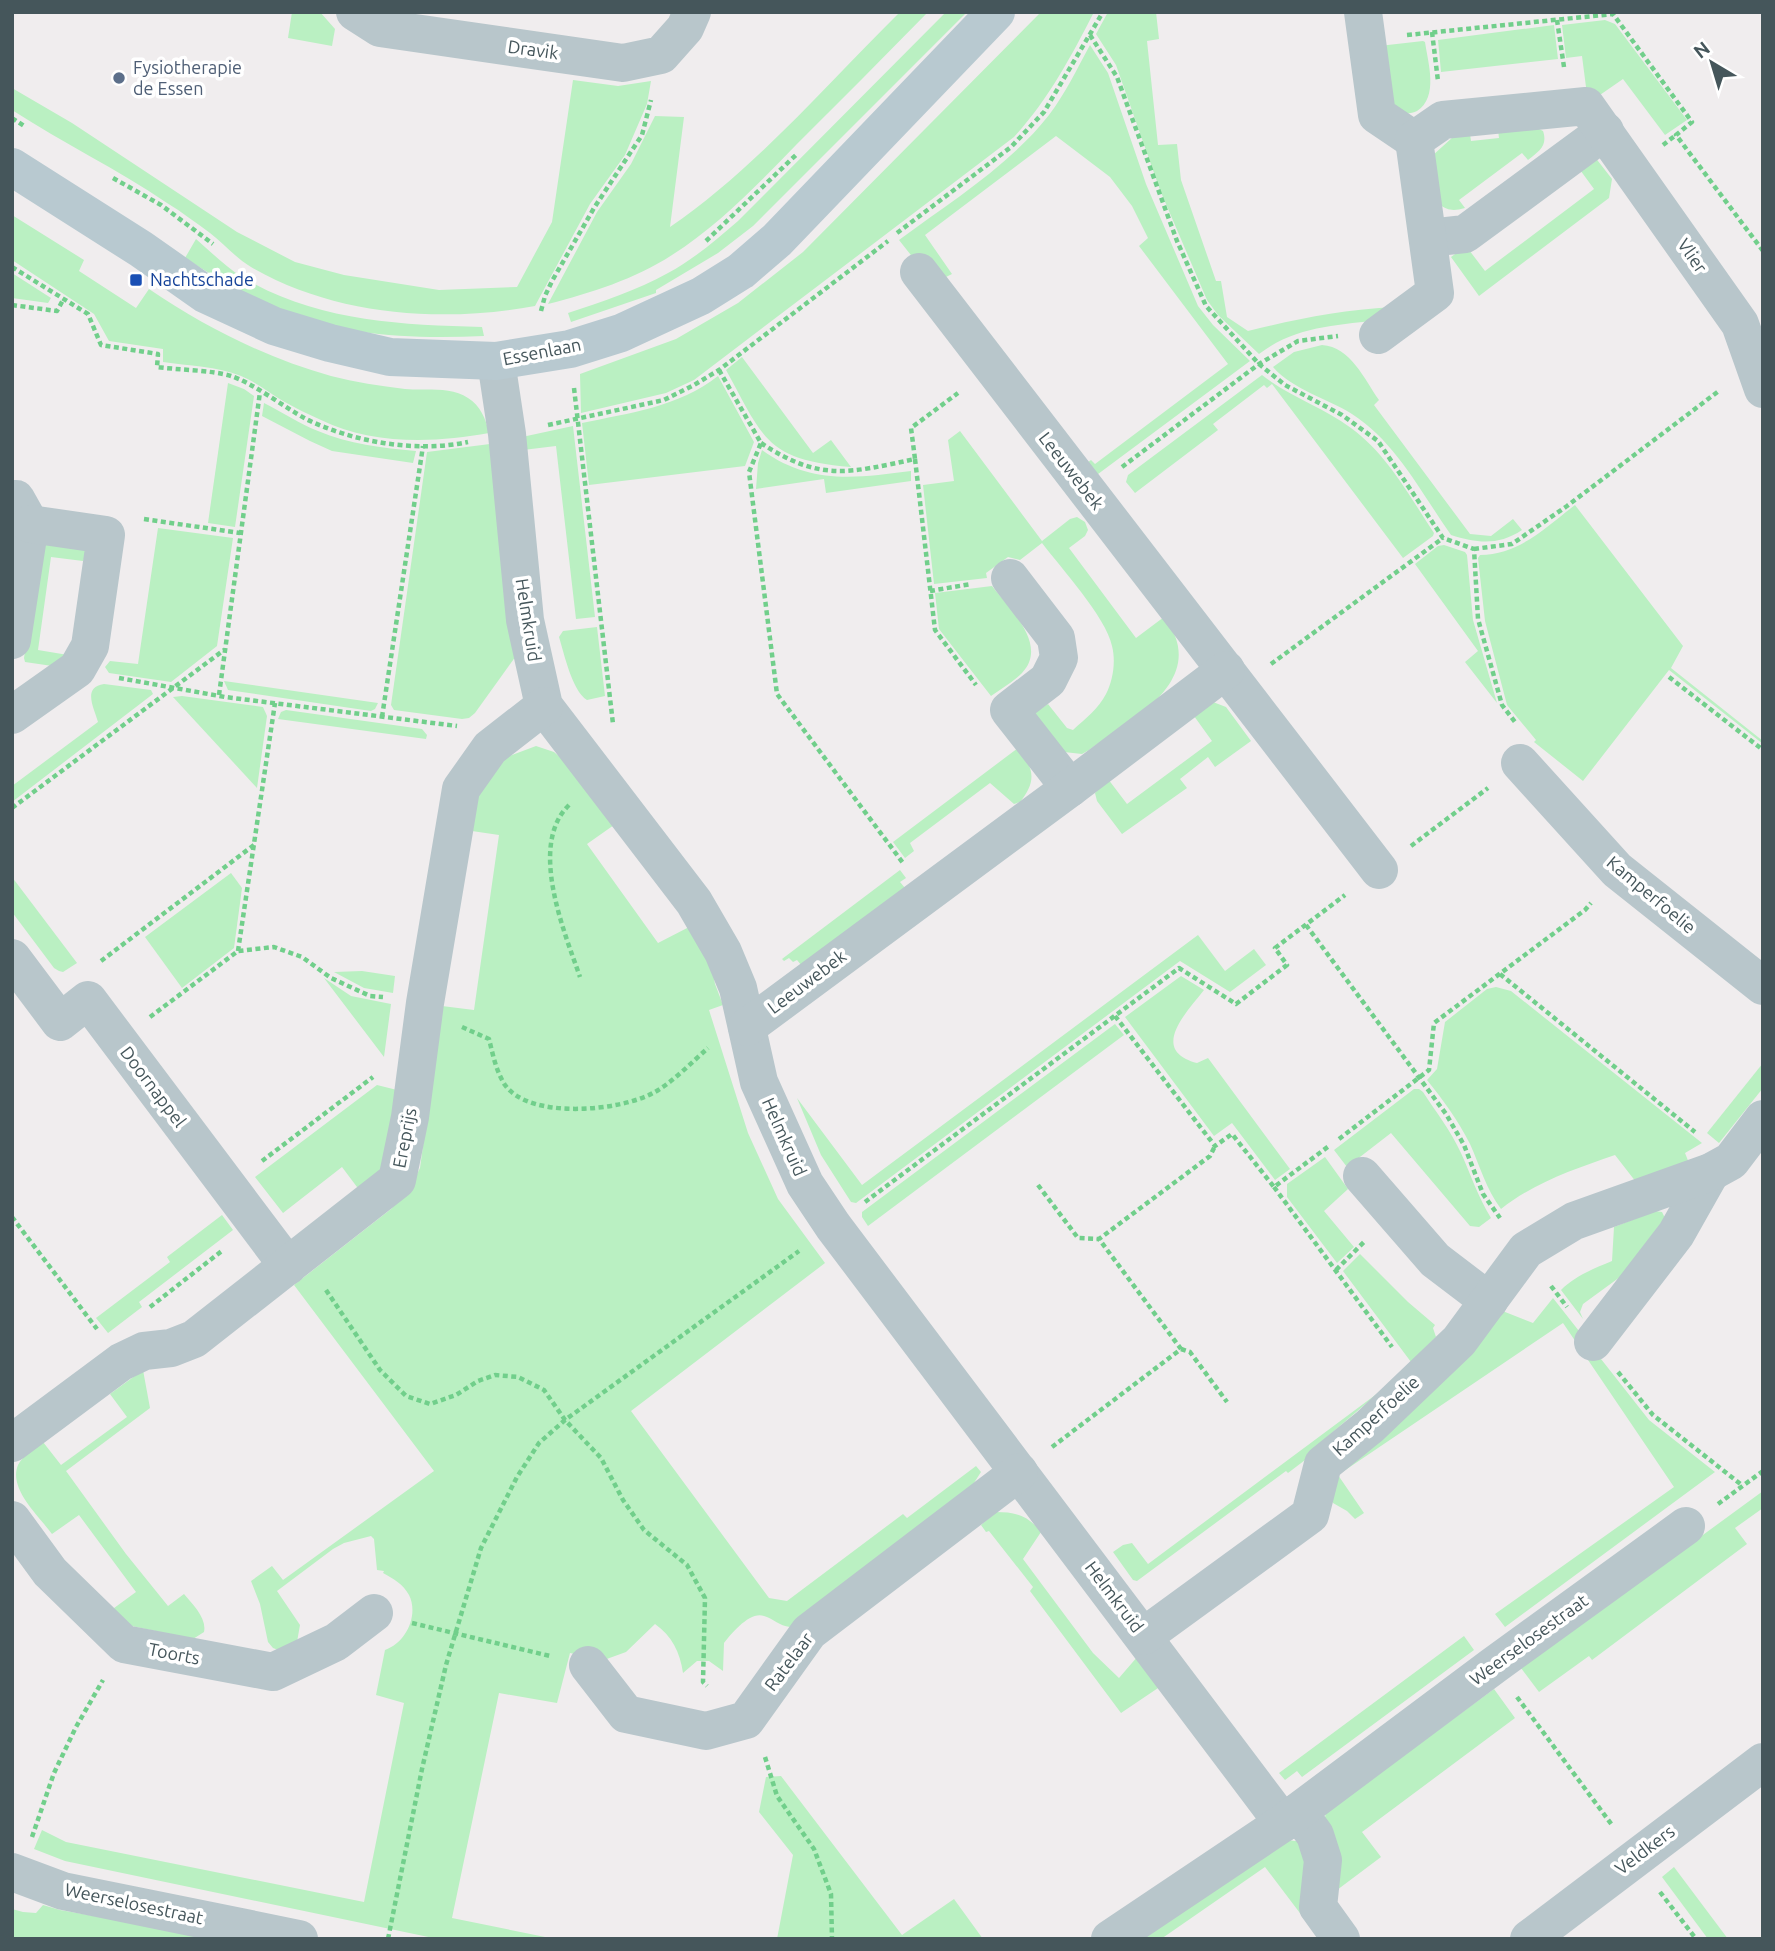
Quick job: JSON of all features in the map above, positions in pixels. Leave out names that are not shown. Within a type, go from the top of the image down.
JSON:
[{"type":"street","name":"Dravik","points":[[355,12],[380,28],[622,63],[661,55]]},
{"type":"street","points":[[661,55],[685,28],[692,12]]},
{"type":"street","name":"Essenlaan","points":[[12,167],[141,249],[205,294],[274,326],[330,344],[390,357],[496,361],[570,349],[621,333],[701,296],[741,271],[776,240],[996,12]]},
{"type":"street","points":[[1363,12],[1377,115],[1414,141],[1429,238],[1434,293],[1378,335]]},
{"type":"street","name":"Vlier","points":[[1414,141],[1443,120],[1586,106],[1740,324],[1758,376]]},
{"type":"street","points":[[1429,238],[1465,234],[1605,131]]},
{"type":"street","name":"Leeuwebek","points":[[919,272],[1379,870]]},
{"type":"street","name":"Helmkruid","points":[[496,361],[507,434],[525,620],[544,706],[694,902],[723,952],[738,988],[759,1082],[805,1184],[833,1226],[1144,1636],[1290,1817]]},
{"type":"street","points":[[12,640],[21,511],[106,535],[90,646],[77,669],[12,715]]},
{"type":"street","points":[[1010,578],[1056,638],[1059,658],[1048,680],[1009,710],[1070,788]]},
{"type":"street","name":"Leeuwebek","points":[[747,1027],[1070,788],[1233,679]]},
{"type":"street","name":"Ereprijs","points":[[12,1443],[121,1362],[144,1351],[171,1348],[194,1339],[397,1180],[461,789],[490,748],[544,706]]},
{"type":"street","name":"Kamperfoelie","points":[[1520,764],[1617,870],[1763,986]]},
{"type":"street","name":"Doornappel","points":[[12,958],[60,1021],[88,1000],[257,1225],[294,1260]]},
{"type":"street","points":[[1593,1342],[1676,1234],[1721,1166],[1763,1119]]},
{"type":"street","name":"Kamperfoelie","points":[[1144,1636],[1310,1515],[1323,1464],[1370,1426],[1460,1340],[1526,1250],[1574,1221],[1721,1166]]},
{"type":"street","points":[[1362,1176],[1435,1260],[1489,1301]]},
{"type":"street","name":"Ratelaar","points":[[746,1720],[809,1632],[1019,1472]]},
{"type":"street","name":"Toorts","points":[[12,1520],[50,1572],[124,1644],[273,1672],[336,1642],[374,1613]]},
{"type":"street","name":"Weerselosestraat","points":[[1110,1939],[1290,1817],[1686,1526]]},
{"type":"street","points":[[587,1665],[626,1714],[706,1731],[746,1720]]},
{"type":"street","name":"Veldkers","points":[[1529,1939],[1763,1762]]},
{"type":"street","points":[[1290,1817],[1315,1835],[1322,1860],[1318,1907],[1341,1939]]},
{"type":"street","name":"Weerselosestraat","points":[[13,1872],[63,1891],[299,1939]]},
{"type":"path","points":[[1090,35],[1117,77],[1177,241],[1206,306],[1259,364],[1285,385],[1342,415],[1378,441],[1443,538],[1474,550],[1512,544],[1758,376]]},
{"type":"path","points":[[541,312],[552,281],[594,208],[642,135],[661,55]]},
{"type":"path","points":[[12,118],[33,131]]},
{"type":"path","points":[[1661,147],[1676,135]]},
{"type":"path","points":[[704,242],[803,148]]},
{"type":"path","points":[[105,173],[161,205],[214,245]]},
{"type":"path","points":[[12,305],[57,311],[63,300]]},
{"type":"path","points":[[529,314],[560,306],[570,349],[614,736],[598,775],[559,815],[551,839],[550,869],[562,928],[580,976]]},
{"type":"path","points":[[1090,495],[1120,469],[1259,364],[1298,341],[1342,335],[1378,335]]},
{"type":"path","points":[[992,368],[912,428],[934,630],[989,702],[1009,710]]},
{"type":"path","points":[[719,370],[761,443],[787,460],[818,469],[851,472],[915,459]]},
{"type":"path","points":[[219,695],[260,392]]},
{"type":"path","points":[[761,443],[750,472],[777,694],[926,895]]},
{"type":"path","points":[[382,717],[423,446]]},
{"type":"path","points":[[106,535],[108,514],[240,533]]},
{"type":"path","points":[[1233,679],[1443,538]]},
{"type":"path","points":[[388,1939],[446,1665],[481,1548],[517,1477],[539,1443],[565,1420],[833,1226],[1179,968],[1236,1004],[1287,965],[1275,948],[1520,764],[1533,748],[1503,705],[1479,619],[1474,550]]},
{"type":"path","points":[[12,808],[225,650]]},
{"type":"path","points":[[77,669],[173,689],[463,727],[490,748]]},
{"type":"path","points":[[1669,677],[1763,750]]},
{"type":"path","points":[[238,951],[275,703]]},
{"type":"path","points":[[100,961],[254,845]]},
{"type":"path","points":[[1274,1187],[1429,1070],[1434,1023],[1585,911],[1617,870]]},
{"type":"path","points":[[1306,925],[1446,1114],[1483,1194],[1593,1342],[1653,1415],[1743,1486]]},
{"type":"path","points":[[119,1041],[238,951],[274,947],[302,957],[331,978],[370,996],[424,1012],[489,1039],[495,1065],[506,1087],[531,1103],[570,1109],[614,1106],[653,1093],[714,1044],[747,1027]]},
{"type":"path","points":[[1500,974],[1721,1166]]},
{"type":"path","points":[[1115,1016],[1215,1146]]},
{"type":"path","points":[[228,1186],[381,1071],[416,1076]]},
{"type":"path","points":[[1038,1185],[1078,1238],[1099,1238],[1210,1156],[1215,1146],[1232,1134],[1417,1381]]},
{"type":"path","points":[[12,1217],[121,1362]]},
{"type":"path","points":[[149,1307],[257,1225]]},
{"type":"path","points":[[1099,1238],[1181,1349],[1190,1352],[1227,1402]]},
{"type":"path","points":[[294,1260],[380,1370],[405,1396],[430,1404],[456,1395],[478,1381],[495,1375],[518,1377],[544,1390],[565,1420],[601,1458],[623,1500],[644,1530],[687,1565],[705,1598],[703,1682],[746,1720],[768,1763],[777,1796],[814,1849],[831,1894],[832,1939]]},
{"type":"path","points":[[1019,1472],[1181,1349]]},
{"type":"path","points":[[1686,1526],[1763,1471]]},
{"type":"path","points":[[374,1613],[456,1636],[587,1665]]},
{"type":"path","points":[[13,1872],[37,1827],[54,1773],[76,1727],[124,1644]]},
{"type":"path","points":[[1493,1666],[1696,1939]]},
{"type":"green space","points":[[292,12],[320,12],[335,29],[332,46],[288,38]]},
{"type":"green space","points":[[900,12],[928,12],[722,218],[672,255],[643,271],[596,290],[548,304],[597,212],[631,164],[655,116],[684,117],[670,227],[760,153]]},
{"type":"green space","points":[[946,12],[967,12],[753,226],[718,253],[656,290],[656,293],[571,322],[568,313],[656,279],[705,249],[738,221]]},
{"type":"green space","points":[[1041,12],[1094,12],[1068,62],[1014,137],[694,380],[666,393],[581,413],[580,374],[676,339],[738,303],[803,252]]},
{"type":"green space","points":[[1108,12],[1156,12],[1159,39],[1147,41],[1158,145],[1177,144],[1181,180],[1216,281],[1221,281],[1227,317],[1248,331],[1355,310],[1392,307],[1382,320],[1302,332],[1259,354],[1218,315],[1207,300],[1160,190],[1116,65],[1096,34]]},
{"type":"green space","points":[[1605,20],[1615,24],[1687,120],[1665,135],[1623,79],[1597,97],[1586,87],[1582,56],[1566,58],[1562,25]]},
{"type":"green space","points":[[1554,25],[1558,59],[1441,72],[1438,40]]},
{"type":"green space","points":[[1423,41],[1430,69],[1428,97],[1417,111],[1395,115],[1379,46]]},
{"type":"green space","points":[[1090,45],[1108,73],[1146,184],[1198,306],[1213,325],[1250,361],[1090,480],[1080,468],[1091,460],[1095,464],[1228,364],[1139,246],[1148,238],[1132,206],[1110,177],[1056,136],[925,235],[952,274],[946,277],[914,259],[899,240],[1016,151],[1049,115]]},
{"type":"green space","points":[[573,80],[618,86],[651,81],[647,104],[625,155],[590,204],[535,306],[463,314],[426,314],[353,305],[284,283],[251,267],[178,210],[12,110],[12,88],[72,123],[237,232],[295,262],[344,275],[439,290],[517,287],[552,222]]},
{"type":"green space","points":[[1537,128],[1543,131],[1544,141],[1539,151],[1528,160],[1522,153],[1459,200],[1465,208],[1451,210],[1439,204],[1432,156],[1453,137],[1470,134],[1471,141],[1499,138],[1498,130]]},
{"type":"green space","points":[[1591,152],[1612,179],[1609,198],[1479,296],[1451,257],[1466,246],[1485,271],[1594,189],[1575,163]]},
{"type":"green space","points":[[12,215],[84,260],[79,271],[136,308],[149,289],[237,340],[307,369],[368,384],[405,389],[445,390],[461,394],[479,408],[489,433],[426,440],[361,434],[306,413],[241,376],[212,368],[163,362],[163,349],[109,341],[94,314],[12,260]]},
{"type":"green space","points":[[196,239],[242,277],[299,303],[358,318],[420,325],[482,327],[484,336],[380,334],[353,331],[302,318],[254,298],[185,258]]},
{"type":"green space","points":[[12,273],[51,298],[48,303],[12,298]]},
{"type":"green space","points":[[1322,345],[1341,351],[1356,365],[1379,400],[1374,405],[1470,534],[1491,536],[1513,519],[1522,530],[1504,539],[1487,542],[1451,535],[1407,470],[1382,439],[1352,414],[1300,388],[1273,367],[1294,352]]},
{"type":"green space","points":[[742,357],[813,453],[831,440],[851,467],[801,459],[771,442],[750,413],[726,370]]},
{"type":"green space","points":[[1262,375],[1364,438],[1397,477],[1434,533],[1433,536],[1403,558],[1272,384],[1267,388],[1264,385],[1213,424],[1218,430],[1135,493],[1126,482],[1128,475]]},
{"type":"green space","points":[[718,376],[754,442],[745,466],[589,485],[582,423],[670,402],[703,387]]},
{"type":"green space","points":[[228,383],[254,396],[235,527],[208,523]]},
{"type":"green space","points":[[264,403],[304,425],[342,439],[416,451],[413,463],[332,451],[262,416]]},
{"type":"green space","points":[[573,426],[595,617],[576,619],[556,446],[523,450],[522,437]]},
{"type":"green space","points":[[960,431],[1042,541],[1070,519],[1077,517],[1085,522],[1088,530],[1085,536],[1069,548],[1136,638],[1164,617],[1175,636],[1179,655],[1175,673],[1166,689],[1137,717],[1082,754],[1064,752],[1034,713],[1048,704],[1067,728],[1073,730],[1096,709],[1106,694],[1113,671],[1113,652],[1108,634],[1092,607],[1042,543],[1020,560],[1008,557],[986,573],[987,578],[934,584],[923,485],[954,481],[948,440]]},
{"type":"green space","points":[[490,444],[516,656],[469,718],[394,710],[391,705],[427,452]]},
{"type":"green space","points":[[762,450],[798,469],[816,474],[852,477],[911,471],[911,481],[826,493],[824,479],[756,489]]},
{"type":"green space","points":[[1575,505],[1683,646],[1671,668],[1763,741],[1763,744],[1669,670],[1583,781],[1534,742],[1536,740],[1507,705],[1485,621],[1478,558],[1480,555],[1494,554],[1520,545]]},
{"type":"green space","points":[[158,528],[233,538],[217,646],[171,682],[109,673],[105,667],[110,661],[138,664]]},
{"type":"green space","points":[[41,544],[84,549],[87,552],[83,561],[51,557],[38,650],[68,655],[66,668],[25,662],[24,658]]},
{"type":"green space","points":[[1444,545],[1467,555],[1473,620],[1497,703],[1465,662],[1478,651],[1415,564],[1438,546]]},
{"type":"green space","points":[[992,586],[1024,627],[1031,651],[1029,662],[1022,673],[991,696],[939,629],[935,593]]},
{"type":"green space","points":[[597,627],[605,696],[587,700],[573,680],[559,637],[563,631]]},
{"type":"green space","points":[[224,681],[378,703],[371,711],[228,690]]},
{"type":"green space","points":[[104,684],[151,690],[153,694],[12,802],[12,786],[98,722],[91,694],[93,689]]},
{"type":"green space","points":[[173,697],[263,707],[267,716],[257,788]]},
{"type":"green space","points":[[1213,702],[1226,707],[1251,741],[1215,767],[1208,757],[1180,779],[1187,788],[1122,834],[1097,801],[1095,793],[1108,779],[1127,804],[1212,741],[1194,716]]},
{"type":"green space","points":[[286,710],[422,729],[427,735],[426,739],[278,719],[281,712]]},
{"type":"green space","points":[[536,746],[554,752],[569,765],[614,825],[587,844],[658,943],[691,926],[712,968],[723,1005],[709,1010],[748,1133],[778,1199],[825,1263],[631,1411],[769,1598],[787,1601],[903,1514],[907,1518],[976,1466],[981,1472],[972,1486],[790,1627],[759,1615],[742,1624],[724,1643],[723,1671],[709,1661],[697,1661],[683,1673],[674,1645],[655,1624],[626,1652],[604,1660],[570,1653],[557,1703],[499,1693],[452,1918],[555,1939],[438,1939],[65,1861],[34,1849],[42,1830],[66,1842],[364,1902],[404,1703],[376,1695],[385,1650],[399,1641],[409,1627],[412,1603],[401,1585],[383,1573],[384,1571],[377,1570],[374,1539],[371,1536],[344,1543],[277,1591],[300,1625],[297,1642],[281,1651],[268,1642],[260,1604],[251,1581],[272,1566],[283,1580],[434,1471],[294,1285],[391,1209],[410,1188],[420,1168],[442,1006],[474,1010],[499,835],[465,830],[470,808],[504,758]]},
{"type":"green space","points":[[1018,748],[1030,768],[1031,775],[1029,788],[1020,802],[1014,804],[990,783],[910,843],[914,851],[905,858],[893,842]]},
{"type":"green space","points":[[900,870],[906,878],[900,882],[905,888],[802,966],[797,960],[793,962],[789,958],[784,961],[782,959]]},
{"type":"green space","points":[[231,873],[242,888],[234,948],[182,988],[145,937]]},
{"type":"green space","points":[[12,877],[77,963],[63,972],[54,968],[12,912]]},
{"type":"green space","points":[[1198,935],[1225,971],[1254,949],[1266,965],[1230,992],[1180,961],[856,1203],[851,1202],[821,1155],[797,1098],[862,1185]]},
{"type":"green space","points":[[362,971],[395,976],[393,993],[364,988],[334,972]]},
{"type":"green space","points":[[1181,976],[1204,990],[1176,1030],[1173,1040],[1175,1049],[1183,1057],[1197,1063],[1208,1058],[1290,1169],[1275,1180],[1232,1123],[1214,1136],[1125,1017]]},
{"type":"green space","points":[[324,978],[351,996],[391,1004],[384,1057]]},
{"type":"green space","points":[[1496,987],[1511,991],[1702,1143],[1685,1153],[1689,1163],[1636,1182],[1615,1155],[1541,1184],[1501,1209],[1465,1135],[1427,1080],[1437,1069],[1445,1022],[1487,989]]},
{"type":"green space","points":[[1115,1024],[1124,1035],[868,1226],[862,1212]]},
{"type":"green space","points":[[1763,1063],[1763,1088],[1719,1143],[1707,1133]]},
{"type":"green space","points":[[377,1085],[397,1090],[384,1168],[360,1191],[342,1167],[283,1213],[255,1177]]},
{"type":"green space","points":[[1414,1089],[1423,1092],[1461,1153],[1491,1218],[1479,1227],[1470,1226],[1391,1133],[1347,1167],[1334,1150]]},
{"type":"green space","points":[[1325,1157],[1348,1189],[1324,1211],[1354,1247],[1337,1263],[1287,1197],[1287,1184]]},
{"type":"green space","points":[[1655,1211],[1662,1212],[1665,1218],[1620,1277],[1583,1304],[1580,1312],[1583,1319],[1561,1290],[1578,1277],[1612,1261],[1614,1227]]},
{"type":"green space","points":[[222,1215],[233,1230],[139,1302],[142,1307],[108,1333],[96,1318],[170,1262],[167,1257]]},
{"type":"green space","points":[[1360,1254],[1435,1325],[1433,1328],[1436,1337],[1411,1362],[1343,1271]]},
{"type":"green space","points":[[1553,1298],[1649,1420],[1715,1472],[1505,1627],[1495,1614],[1674,1487],[1563,1323],[1338,1475],[1364,1513],[1355,1519],[1333,1503],[1332,1469],[1500,1310],[1533,1323]]},
{"type":"green space","points":[[143,1370],[150,1408],[66,1471],[126,1554],[168,1606],[184,1594],[195,1607],[203,1622],[204,1632],[193,1639],[127,1625],[110,1611],[136,1592],[79,1515],[52,1534],[26,1502],[17,1483],[16,1474],[20,1461],[43,1442],[61,1465],[127,1417],[110,1394]]},
{"type":"green space","points":[[1382,1390],[1307,1454],[1309,1457],[1137,1581],[1133,1580],[1113,1552],[1132,1543],[1148,1564]]},
{"type":"green space","points":[[1763,1491],[1763,1508],[1735,1528],[1747,1544],[1592,1660],[1589,1656],[1539,1692],[1521,1668]]},
{"type":"green space","points":[[996,1512],[1022,1516],[1041,1532],[1023,1559],[1093,1653],[1119,1678],[1138,1656],[1164,1684],[1121,1713],[1030,1591],[1033,1587],[989,1531],[986,1532],[981,1525]]},
{"type":"green space","points":[[1464,1636],[1474,1650],[1302,1777],[1297,1771],[1285,1780],[1279,1773]]},
{"type":"green space","points":[[1494,1689],[1515,1718],[1362,1832],[1381,1857],[1333,1893],[1323,1829],[1326,1812]]},
{"type":"green space","points":[[781,1776],[902,1935],[954,1899],[983,1939],[777,1939],[793,1855],[759,1812],[766,1777]]},
{"type":"green space","points":[[1287,1840],[1304,1842],[1315,1933],[1265,1867],[1161,1939],[1140,1939]]},
{"type":"green space","points":[[1674,1867],[1728,1939],[1708,1939],[1662,1877]]},
{"type":"green space","points":[[43,1905],[226,1939],[12,1939],[12,1909],[36,1913]]},
{"type":"place","name":"Fysiotherapie de Essen","points":[[119,78]]},
{"type":"place","name":"Nachtschade","points":[[136,280]]}]
